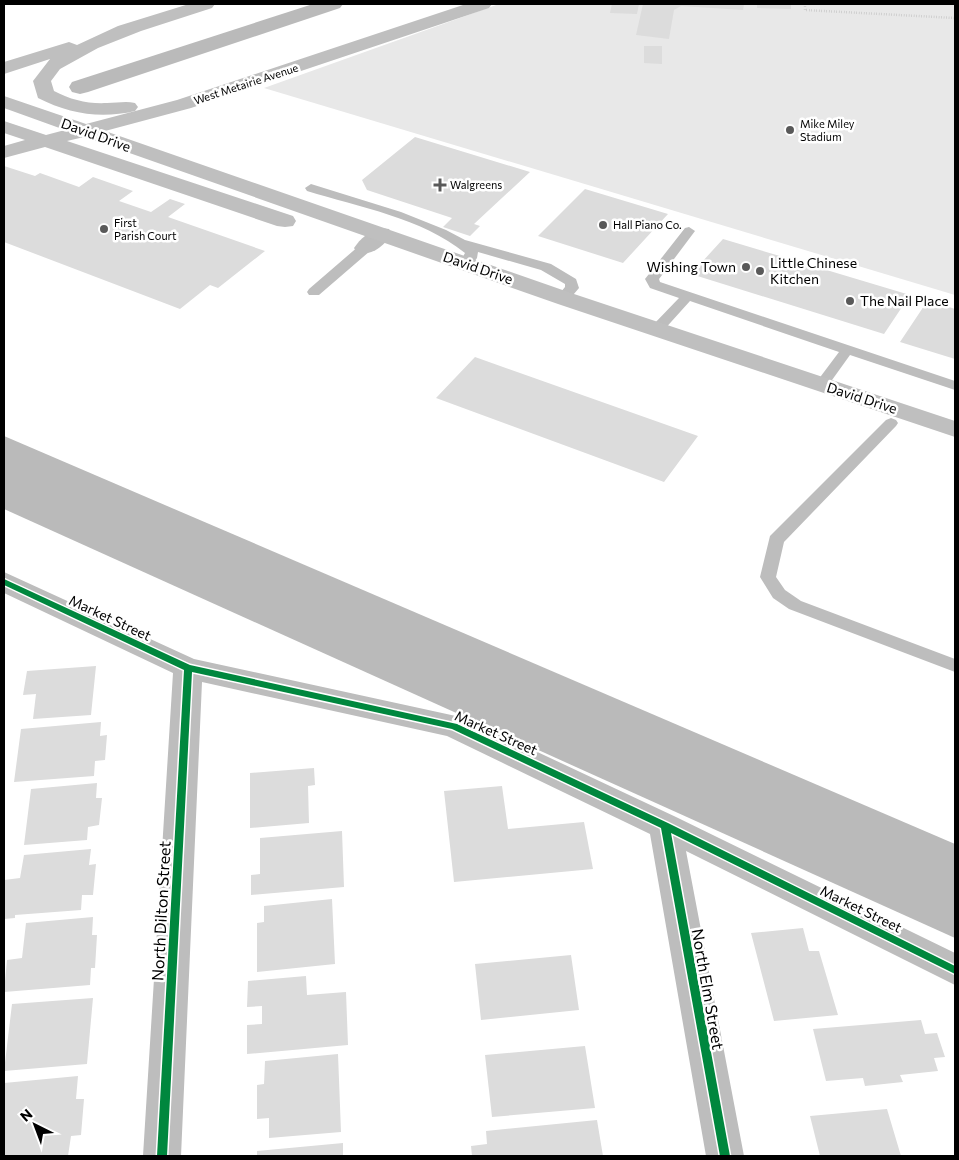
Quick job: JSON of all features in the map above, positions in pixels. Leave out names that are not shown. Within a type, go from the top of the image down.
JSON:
[{"type":"main road","points":[[4,68],[206,4]]},
{"type":"main road","name":"West Metairie Avenue","points":[[4,152],[184,104],[483,4]]},
{"type":"main road","points":[[141,24],[92,44],[53,65],[42,81],[45,94],[65,105],[104,111],[156,103],[232,78],[289,70]]},
{"type":"main road","name":"David Drive","points":[[4,102],[373,241],[955,445]]},
{"type":"main road","name":"David Drive","points":[[4,127],[373,241],[465,254],[563,298],[955,429]]},
{"type":"street","name":"Market Street","points":[[4,582],[188,668],[454,726],[665,826],[955,970]]},
{"type":"street","name":"North Dilton Street","points":[[162,1156],[188,668]]},
{"type":"street","name":"North Elm Street","points":[[665,826],[725,1156]]},
{"type":"lane","points":[[311,188],[448,235],[465,254]]},
{"type":"lane","points":[[689,231],[652,279],[656,285],[955,386]]},
{"type":"lane","points":[[314,292],[373,241]]},
{"type":"lane","points":[[657,329],[688,296]]},
{"type":"lane","points":[[822,384],[847,350]]},
{"type":"lane","points":[[891,423],[776,540],[768,577],[779,594],[795,605],[955,666]]},
{"type":"path","points":[[805,4],[804,10],[955,18]]},
{"type":"shaded area","points":[[499,4],[955,4],[955,295],[264,88]]},
{"type":"shaded area","points":[[4,436],[955,844],[955,938],[4,509]]},
{"type":"building","points":[[612,4],[639,4],[637,14],[610,13]]},
{"type":"building","points":[[643,4],[744,4],[743,10],[681,6],[674,10],[669,39],[636,35]]},
{"type":"building","points":[[757,4],[791,4],[791,9],[757,8]]},
{"type":"building","points":[[644,46],[662,46],[662,64],[644,63]]},
{"type":"building","name":"Walgreens","points":[[415,137],[530,172],[474,224],[480,226],[470,236],[443,227],[452,218],[367,190],[362,180]]},
{"type":"building","name":"First Parish Court","points":[[4,166],[35,176],[40,173],[79,187],[93,177],[133,191],[119,201],[151,212],[170,199],[185,204],[168,217],[265,251],[218,288],[210,285],[180,309],[4,242]]},
{"type":"building","name":"Hall Piano Co.","points":[[585,189],[668,214],[623,263],[538,236]]},
{"type":"building","points":[[723,239],[910,295],[884,334],[691,274]]},
{"type":"building","points":[[928,300],[955,309],[955,359],[900,342]]},
{"type":"building","points":[[475,357],[698,436],[664,482],[436,398]]},
{"type":"building","points":[[96,666],[91,715],[33,719],[36,694],[23,695],[27,671]]},
{"type":"building","points":[[101,722],[100,736],[107,735],[105,760],[95,761],[94,776],[14,782],[21,729]]},
{"type":"building","points":[[314,768],[315,785],[308,786],[309,823],[250,828],[250,773]]},
{"type":"building","points":[[97,783],[96,798],[102,798],[99,825],[88,827],[87,840],[24,845],[31,789]]},
{"type":"building","points":[[502,786],[508,829],[584,822],[593,869],[454,882],[444,791]]},
{"type":"building","points":[[342,831],[344,887],[251,895],[251,875],[260,874],[260,838]]},
{"type":"building","points":[[91,849],[89,865],[96,864],[93,895],[82,895],[81,910],[15,915],[15,918],[4,919],[4,880],[20,878],[24,855]]},
{"type":"building","points":[[332,899],[335,964],[257,972],[257,923],[264,922],[264,906]]},
{"type":"building","points":[[93,917],[92,935],[97,935],[95,968],[91,968],[90,985],[4,992],[7,960],[22,958],[26,923]]},
{"type":"building","points":[[803,928],[809,951],[819,951],[838,1015],[774,1021],[751,933]]},
{"type":"building","points":[[571,955],[579,1010],[481,1020],[475,964]]},
{"type":"building","points":[[306,976],[307,995],[346,992],[348,1045],[247,1054],[247,1025],[262,1024],[262,1006],[247,1007],[248,981]]},
{"type":"building","points":[[93,998],[87,1064],[4,1071],[12,1004]]},
{"type":"building","points":[[921,1020],[925,1034],[937,1033],[945,1057],[934,1058],[938,1071],[900,1075],[903,1082],[865,1086],[863,1078],[826,1081],[813,1029]]},
{"type":"building","points":[[585,1046],[595,1108],[492,1117],[485,1055]]},
{"type":"building","points":[[338,1054],[341,1132],[269,1138],[269,1118],[257,1119],[257,1085],[264,1084],[265,1061]]},
{"type":"building","points":[[78,1076],[76,1099],[84,1099],[81,1135],[71,1136],[68,1156],[4,1156],[4,1083]]},
{"type":"building","points":[[887,1109],[901,1156],[820,1156],[810,1116]]},
{"type":"building","points":[[597,1120],[603,1156],[472,1156],[471,1146],[487,1144],[486,1131]]},
{"type":"building","points":[[343,1143],[343,1156],[257,1156],[257,1151]]},
{"type":"waterway","points":[[80,87],[333,4]]},
{"type":"cycle path","points":[[4,582],[188,668],[454,726],[665,826],[955,970]]},
{"type":"cycle path","points":[[162,1156],[188,668]]},
{"type":"cycle path","points":[[665,826],[725,1156]]},
{"type":"place","name":"Mike Miley Stadium","points":[[790,130]]},
{"type":"place","name":"Walgreens","points":[[440,185]]},
{"type":"place","name":"Hall Piano Co.","points":[[603,225]]},
{"type":"place","name":"First Parish Court","points":[[104,229]]},
{"type":"place","name":"Wishing Town","points":[[746,267]]},
{"type":"place","name":"Little Chinese Kitchen","points":[[760,271]]},
{"type":"place","name":"The Nail Place","points":[[850,301]]}]
